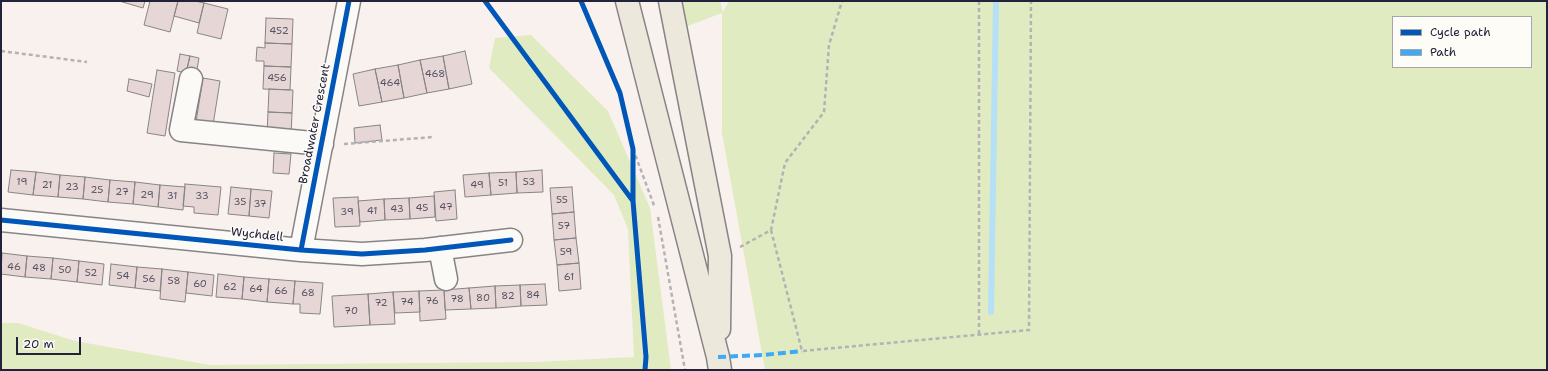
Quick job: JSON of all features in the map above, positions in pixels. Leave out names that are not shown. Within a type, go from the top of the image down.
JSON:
[{"type":"highway","points":[[627,1],[719,364]]},
{"type":"highway","points":[[670,1],[720,256],[719,364]]},
{"type":"street","name":"Broadwater Crescent","points":[[301,250],[349,1]]},
{"type":"street","points":[[191,79],[181,130],[322,145]]},
{"type":"street","name":"Wychdell","points":[[1,220],[301,250],[362,254],[440,248],[511,240]]},
{"type":"street","points":[[440,248],[446,279]]},
{"type":"path","points":[[842,1],[829,45],[824,112],[785,163],[771,230],[802,351],[1029,330],[1031,1]]},
{"type":"path","points":[[979,1],[979,335]]},
{"type":"path","points":[[1,52],[87,62]]},
{"type":"path","points":[[322,145],[433,137]]},
{"type":"path","points":[[632,142],[656,211],[685,370]]},
{"type":"path","points":[[633,164],[634,149]]},
{"type":"path","points":[[720,256],[743,246],[771,230]]},
{"type":"green space","points":[[679,1],[720,1],[723,12],[729,1],[1547,1],[1547,370],[765,370],[722,133],[722,13],[685,27]]},
{"type":"green space","points":[[531,35],[608,111],[650,208],[671,370],[1,370],[1,323],[18,323],[75,341],[210,365],[535,362],[634,357],[628,229],[614,195],[489,68],[495,38]]},
{"type":"building","points":[[119,1],[145,1],[143,8]]},
{"type":"building","points":[[150,1],[178,1],[170,32],[144,25]]},
{"type":"building","points":[[178,1],[195,1],[204,3],[199,23],[174,16]]},
{"type":"building","points":[[204,3],[228,9],[221,39],[197,33]]},
{"type":"building","points":[[266,18],[293,19],[292,44],[265,43]]},
{"type":"building","points":[[265,43],[292,44],[291,67],[264,66],[264,61],[256,61],[257,47],[265,48]]},
{"type":"building","points":[[465,51],[472,84],[449,89],[443,56]]},
{"type":"building","points":[[180,54],[190,56],[186,73],[177,71]]},
{"type":"building","points":[[190,56],[199,58],[196,75],[186,73]]},
{"type":"building","points":[[443,56],[449,89],[427,93],[420,60]]},
{"type":"building","points":[[420,60],[427,93],[404,98],[398,65]]},
{"type":"building","points":[[398,65],[404,98],[382,102],[375,69]]},
{"type":"building","points":[[264,66],[291,67],[290,90],[263,89]]},
{"type":"building","points":[[375,69],[382,102],[359,106],[353,74]]},
{"type":"building","points":[[157,70],[175,73],[165,136],[147,133]]},
{"type":"building","points":[[203,78],[220,81],[213,125],[196,122]]},
{"type":"building","points":[[129,79],[152,84],[149,97],[127,91]]},
{"type":"building","points":[[269,89],[293,90],[292,113],[268,112]]},
{"type":"building","points":[[268,112],[292,113],[291,137],[267,136]]},
{"type":"building","points":[[380,125],[382,140],[355,143],[354,128]]},
{"type":"building","points":[[274,153],[291,154],[289,174],[273,173]]},
{"type":"building","points":[[11,170],[36,172],[33,195],[8,192]]},
{"type":"building","points":[[542,170],[543,192],[517,193],[516,172]]},
{"type":"building","points":[[36,172],[60,175],[58,197],[33,195]]},
{"type":"building","points":[[516,172],[517,193],[491,195],[489,173]]},
{"type":"building","points":[[489,173],[491,195],[465,197],[463,175]]},
{"type":"building","points":[[60,175],[85,177],[83,199],[58,197]]},
{"type":"building","points":[[85,177],[110,180],[108,202],[83,199]]},
{"type":"building","points":[[110,180],[135,182],[133,204],[108,202]]},
{"type":"building","points":[[135,182],[160,185],[158,207],[133,204]]},
{"type":"building","points":[[185,184],[221,187],[218,215],[194,213],[194,207],[183,206]]},
{"type":"building","points":[[160,185],[185,187],[183,210],[158,207]]},
{"type":"building","points":[[231,187],[251,189],[249,216],[228,214]]},
{"type":"building","points":[[572,187],[574,212],[552,214],[550,188]]},
{"type":"building","points":[[251,189],[272,191],[269,218],[249,216]]},
{"type":"building","points":[[455,190],[457,219],[436,221],[434,192]]},
{"type":"building","points":[[434,196],[435,217],[410,219],[409,198]]},
{"type":"building","points":[[358,197],[360,226],[335,227],[333,198]]},
{"type":"building","points":[[409,198],[410,219],[385,220],[384,199]]},
{"type":"building","points":[[384,199],[385,220],[360,222],[358,201]]},
{"type":"building","points":[[574,212],[576,238],[554,240],[552,214]]},
{"type":"building","points":[[576,238],[579,263],[557,265],[554,240]]},
{"type":"building","points":[[2,253],[27,256],[25,277],[1,274]]},
{"type":"building","points":[[27,256],[53,258],[51,279],[25,277]]},
{"type":"building","points":[[53,258],[79,261],[77,282],[51,279]]},
{"type":"building","points":[[79,261],[104,264],[102,285],[77,282]]},
{"type":"building","points":[[579,263],[581,289],[559,291],[557,265]]},
{"type":"building","points":[[111,264],[137,267],[135,288],[109,285]]},
{"type":"building","points":[[137,267],[162,269],[160,291],[135,288]]},
{"type":"building","points":[[162,269],[188,272],[185,302],[160,299]]},
{"type":"building","points":[[188,272],[214,275],[212,296],[186,293]]},
{"type":"building","points":[[218,274],[244,277],[242,299],[216,297]]},
{"type":"building","points":[[244,277],[269,279],[267,302],[242,299]]},
{"type":"building","points":[[269,279],[295,281],[293,304],[267,302]]},
{"type":"building","points":[[295,281],[323,283],[320,314],[300,313],[300,304],[293,304]]},
{"type":"building","points":[[545,284],[547,305],[521,306],[520,285]]},
{"type":"building","points":[[520,285],[521,306],[496,308],[495,286]]},
{"type":"building","points":[[495,286],[496,308],[471,309],[469,288]]},
{"type":"building","points":[[469,288],[471,309],[445,310],[444,290]]},
{"type":"building","points":[[444,290],[446,319],[420,321],[419,291]]},
{"type":"building","points":[[419,291],[420,312],[395,313],[393,292]]},
{"type":"building","points":[[393,292],[395,324],[370,325],[368,294]]},
{"type":"building","points":[[368,294],[370,325],[334,327],[332,296]]},
{"type":"waterway","points":[[991,312],[996,1]]},
{"type":"marked path","points":[[718,357],[763,355],[802,351]]},
{"type":"cycle path","points":[[301,250],[349,1]]},
{"type":"cycle path","points":[[485,1],[633,201]]},
{"type":"cycle path","points":[[581,1],[620,93],[633,149],[633,201],[646,357],[645,370]]},
{"type":"cycle path","points":[[1,220],[301,250],[362,254],[425,250],[511,240]]}]
